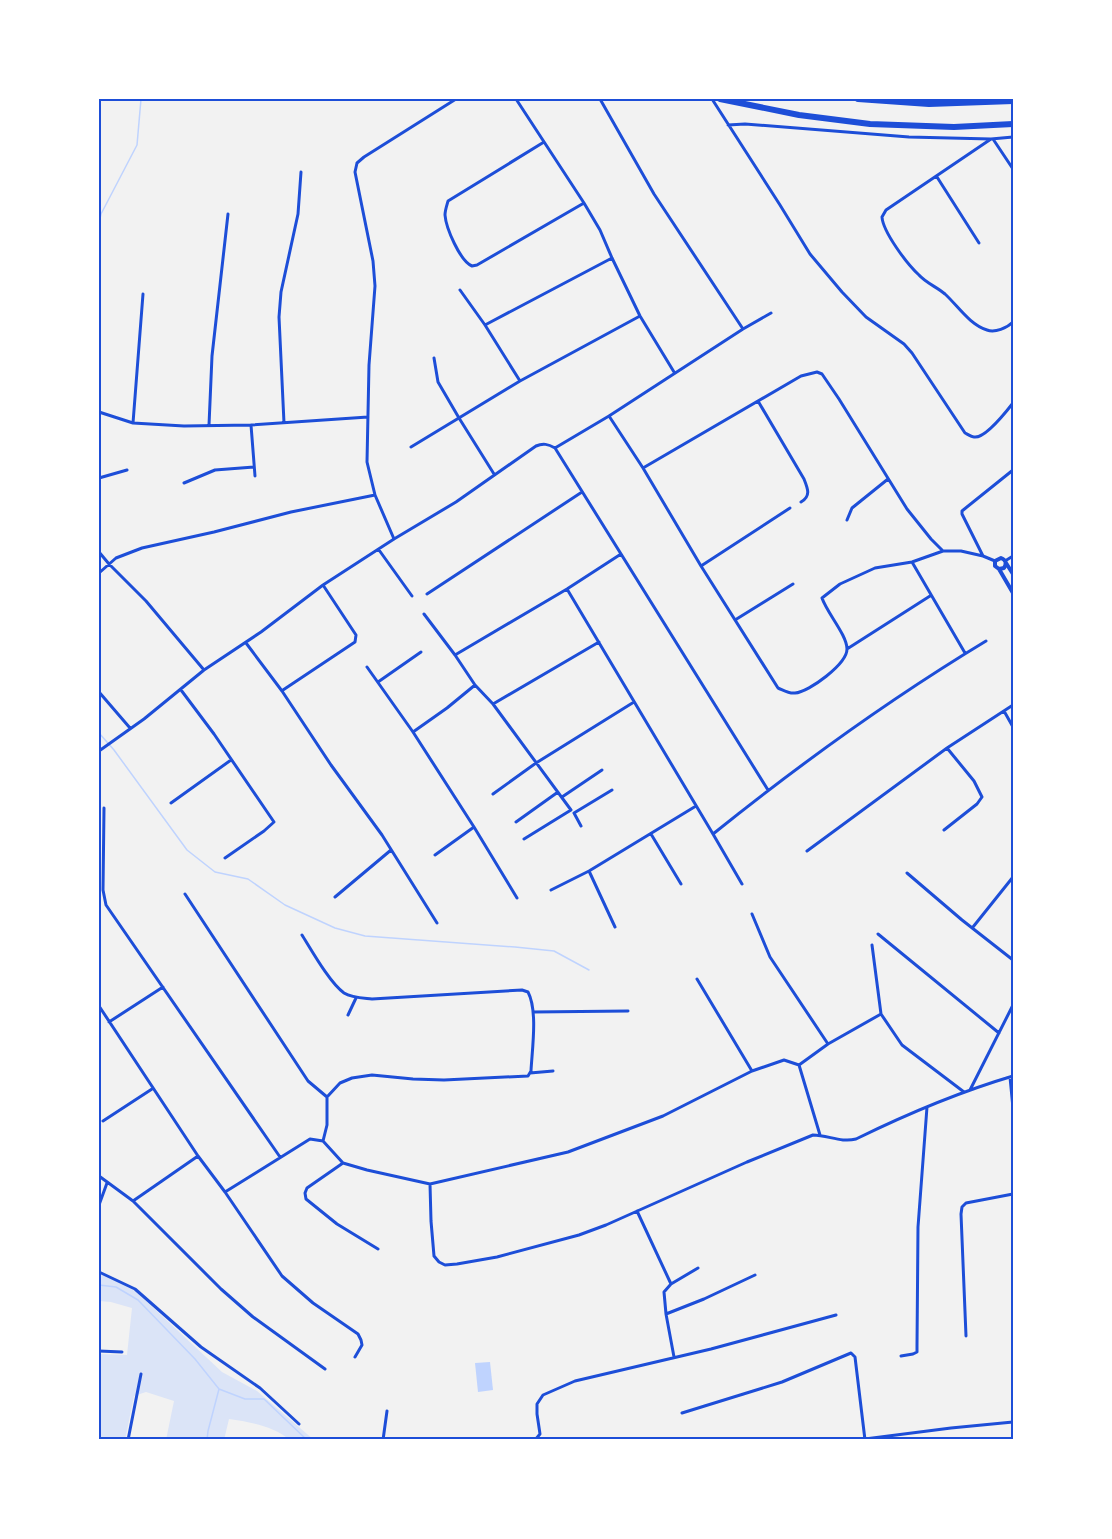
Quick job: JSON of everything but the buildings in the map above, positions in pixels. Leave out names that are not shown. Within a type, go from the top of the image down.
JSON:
[{"type":"highway","points":[[720,99],[799,115],[870,124],[954,127],[1013,124]]},
{"type":"highway","points":[[858,99],[929,104],[1013,102]]},
{"type":"street","points":[[394,539],[375,495],[367,462],[369,365],[375,286],[373,261],[355,172],[357,163],[364,156],[456,99]]},
{"type":"street","points":[[516,99],[600,230],[640,316],[674,372]]},
{"type":"street","points":[[600,99],[654,194],[743,328]]},
{"type":"street","points":[[712,99],[810,254],[866,317],[904,344],[912,353],[965,433],[973,437],[981,437],[1013,403]]},
{"type":"street","points":[[728,125],[745,124],[909,137],[992,139],[1013,137]]},
{"type":"street","points":[[992,139],[1013,169]]},
{"type":"street","points":[[992,139],[886,210],[882,217],[882,225],[894,245],[919,276],[941,290],[975,325],[990,332],[1007,327],[1013,322]]},
{"type":"street","points":[[544,142],[448,201],[445,216],[462,259],[472,266],[477,264],[584,203]]},
{"type":"street","points":[[284,423],[279,317],[281,292],[298,214],[301,172]]},
{"type":"street","points":[[937,177],[979,243]]},
{"type":"street","points":[[208,425],[212,356],[228,214]]},
{"type":"street","points":[[485,325],[612,258]]},
{"type":"street","points":[[460,290],[520,381]]},
{"type":"street","points":[[134,423],[143,294]]},
{"type":"street","points":[[555,448],[609,416],[743,328],[771,313]]},
{"type":"street","points":[[411,447],[520,381],[640,316]]},
{"type":"street","points":[[434,358],[438,382],[494,474]]},
{"type":"street","points":[[643,468],[801,376],[817,372],[822,374],[839,399],[907,508],[942,551]]},
{"type":"street","points":[[758,401],[804,479],[809,491],[807,499],[801,502]]},
{"type":"street","points":[[99,412],[134,423],[184,426],[251,425],[368,417]]},
{"type":"street","points":[[609,416],[778,688],[792,694],[804,691],[844,660],[847,649],[842,634],[822,598],[840,584],[875,568],[912,562],[942,551],[983,556],[995,561],[1001,558],[1013,574]]},
{"type":"street","points":[[251,425],[255,476]]},
{"type":"street","points":[[99,751],[204,670],[323,585],[456,502],[536,446],[548,444],[555,448],[768,790]]},
{"type":"street","points":[[184,483],[215,470],[254,467]]},
{"type":"street","points":[[99,478],[127,470]]},
{"type":"street","points":[[983,556],[962,511],[1013,470]]},
{"type":"street","points":[[847,520],[852,508],[888,479]]},
{"type":"street","points":[[427,594],[582,492]]},
{"type":"street","points":[[99,573],[116,558],[142,548],[375,495]]},
{"type":"street","points":[[701,566],[790,508]]},
{"type":"street","points":[[379,550],[412,596]]},
{"type":"street","points":[[99,552],[146,601],[204,670]]},
{"type":"street","points":[[455,655],[567,589],[621,554]]},
{"type":"street","points":[[999,569],[1004,567],[1013,556]]},
{"type":"street","points":[[995,561],[995,566],[1013,593]]},
{"type":"street","points":[[912,562],[965,653]]},
{"type":"street","points":[[735,620],[793,584]]},
{"type":"street","points":[[282,691],[356,642],[356,635],[323,585]]},
{"type":"street","points":[[567,589],[742,884]]},
{"type":"street","points":[[847,649],[930,596]]},
{"type":"street","points":[[423,614],[562,796],[581,826]]},
{"type":"street","points":[[713,834],[768,790],[865,719],[986,641]]},
{"type":"street","points":[[246,642],[392,850],[437,923]]},
{"type":"street","points":[[493,705],[599,642]]},
{"type":"street","points":[[378,682],[421,652]]},
{"type":"street","points":[[367,667],[413,732],[517,898]]},
{"type":"street","points":[[413,732],[475,685]]},
{"type":"street","points":[[180,690],[267,809],[274,822],[225,858]]},
{"type":"street","points":[[99,692],[130,728]]},
{"type":"street","points":[[493,794],[536,763],[634,702]]},
{"type":"street","points":[[807,850],[947,748],[1013,705]]},
{"type":"street","points":[[1004,711],[1013,727]]},
{"type":"street","points":[[944,830],[977,804],[982,797],[974,781],[947,748]]},
{"type":"street","points":[[171,803],[231,760]]},
{"type":"street","points":[[562,796],[602,770]]},
{"type":"street","points":[[524,839],[612,790]]},
{"type":"street","points":[[516,822],[558,792]]},
{"type":"street","points":[[551,890],[589,871],[696,806]]},
{"type":"street","points":[[104,808],[103,890],[106,905],[280,1157]]},
{"type":"street","points":[[435,855],[474,827]]},
{"type":"street","points":[[651,834],[681,884]]},
{"type":"street","points":[[335,897],[392,850]]},
{"type":"street","points":[[589,871],[615,927]]},
{"type":"street","points":[[907,873],[1013,960]]},
{"type":"street","points":[[972,928],[1013,877]]},
{"type":"street","points":[[185,894],[308,1082],[327,1097]]},
{"type":"street","points":[[752,914],[770,957],[828,1044]]},
{"type":"street","points":[[878,934],[999,1033]]},
{"type":"street","points":[[302,935],[332,981],[344,993],[356,998],[522,990],[528,992],[533,1012],[530,1073]]},
{"type":"street","points":[[872,945],[881,1014],[902,1045],[964,1092]]},
{"type":"street","points":[[697,979],[752,1071]]},
{"type":"street","points":[[109,1022],[163,986]]},
{"type":"street","points":[[348,1015],[356,998]]},
{"type":"street","points":[[970,1090],[1013,1005]]},
{"type":"street","points":[[99,1006],[198,1156],[225,1191],[282,1276],[313,1303],[358,1334],[362,1345],[355,1357]]},
{"type":"street","points":[[533,1012],[628,1011]]},
{"type":"street","points":[[799,1065],[828,1044],[881,1014]]},
{"type":"street","points":[[225,1191],[310,1139],[323,1141],[343,1163],[430,1184],[568,1152],[663,1116],[752,1071],[784,1059],[799,1065]]},
{"type":"street","points":[[799,1065],[820,1135]]},
{"type":"street","points":[[323,1141],[327,1125],[327,1097],[340,1083],[352,1078],[372,1075],[444,1080],[521,1077],[528,1076],[530,1073],[553,1071]]},
{"type":"street","points":[[430,1184],[430,1221],[435,1256],[445,1265],[497,1257],[560,1241],[606,1225],[813,1135],[849,1141],[856,1139],[927,1106],[1011,1077],[1013,1108]]},
{"type":"street","points":[[104,1121],[152,1088]]},
{"type":"street","points":[[901,1356],[917,1352],[918,1227],[927,1106]]},
{"type":"street","points":[[132,1201],[198,1156]]},
{"type":"street","points":[[343,1163],[307,1188],[304,1193],[306,1198],[338,1224],[378,1249]]},
{"type":"street","points":[[99,1176],[132,1201],[221,1289],[253,1317],[325,1369]]},
{"type":"street","points":[[99,1205],[107,1183]]},
{"type":"street","points":[[966,1336],[960,1214],[962,1207],[966,1203],[1013,1194]]},
{"type":"street","points":[[637,1210],[671,1284]]},
{"type":"street","points":[[674,1357],[664,1292],[671,1284],[698,1268]]},
{"type":"street","points":[[99,1272],[135,1289],[201,1347],[260,1388],[299,1424]]},
{"type":"street","points":[[666,1314],[755,1275]]},
{"type":"street","points":[[535,1440],[540,1434],[537,1404],[543,1395],[576,1381],[836,1316]]},
{"type":"street","points":[[99,1351],[122,1353]]},
{"type":"street","points":[[682,1413],[782,1382],[850,1353],[855,1357],[865,1440]]},
{"type":"street","points":[[128,1440],[141,1374]]},
{"type":"street","points":[[383,1440],[387,1411]]},
{"type":"street","points":[[857,1440],[1013,1422]]},
{"type":"shaded area","points":[[99,1275],[105,1275],[130,1286],[222,1372],[257,1391],[314,1440],[290,1440],[269,1428],[229,1419],[224,1440],[166,1440],[174,1401],[146,1392],[134,1396],[125,1440],[99,1440],[99,1354],[127,1355],[132,1308],[99,1301]]},
{"type":"water","points":[[490,1362],[493,1390],[478,1392],[475,1363]]},
{"type":"waterway","points":[[99,223],[101,214],[137,145],[141,99]]},
{"type":"waterway","points":[[99,733],[187,850],[215,872],[248,879],[285,905],[335,928],[365,936],[554,951],[589,970]]},
{"type":"waterway","points":[[99,1285],[116,1287],[138,1300],[195,1359],[219,1389],[245,1399],[264,1399],[307,1440]]},
{"type":"waterway","points":[[207,1440],[219,1389]]}]
